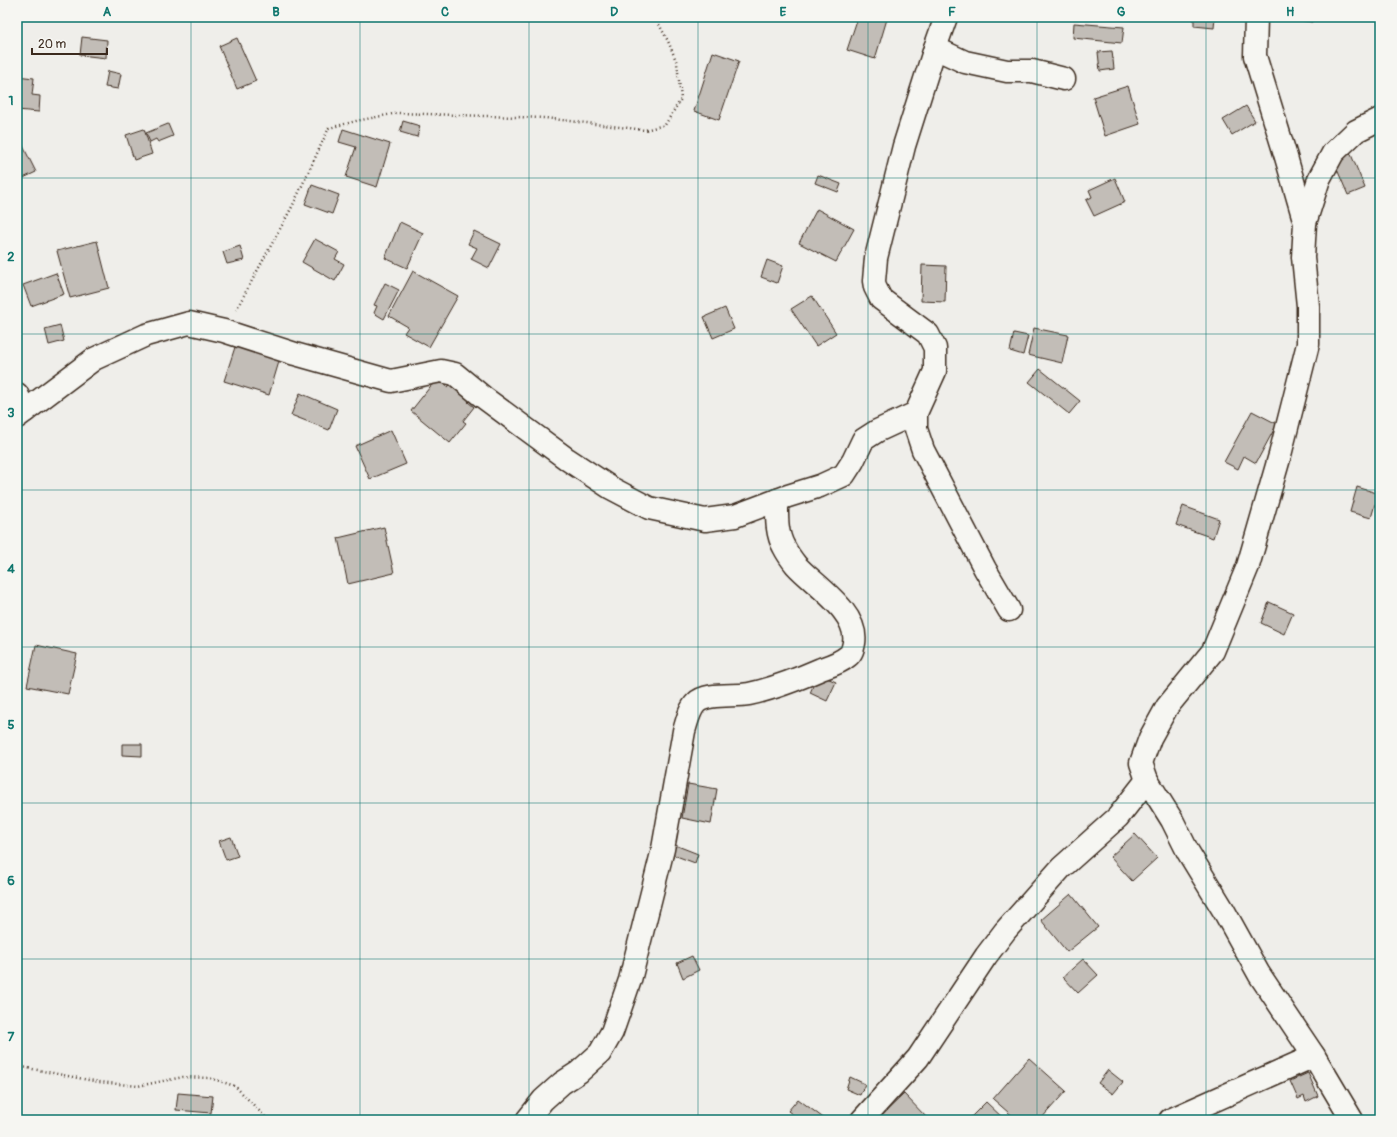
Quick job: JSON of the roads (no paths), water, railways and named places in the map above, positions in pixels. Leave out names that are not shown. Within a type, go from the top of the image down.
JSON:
[{"type":"street","points":[[946,17],[904,146],[876,258],[874,281],[875,287],[881,299],[928,334],[935,348],[935,371],[916,413],[916,429],[923,450],[985,569],[1009,610]]},
{"type":"street","points":[[1256,17],[1255,56],[1305,223]]},
{"type":"street","points":[[935,48],[965,62],[1007,71],[1032,71],[1064,80]]},
{"type":"street","points":[[1352,1120],[1314,1056],[1259,974],[1224,911],[1188,852],[1172,820],[1147,780],[1141,763],[1150,738],[1167,707],[1213,651],[1248,566],[1280,455],[1308,344],[1308,306],[1303,257],[1305,223],[1319,179],[1333,153],[1356,131],[1380,119]]},
{"type":"street","points":[[20,408],[94,359],[146,335],[189,323],[224,331],[295,354],[391,382],[441,371],[455,374],[483,397],[567,459],[611,488],[649,508],[705,520],[735,516],[820,486],[844,475],[853,461],[863,440],[877,430],[916,413]]},
{"type":"street","points":[[527,1120],[543,1100],[562,1083],[579,1072],[600,1053],[612,1032],[630,980],[663,849],[684,731],[690,712],[696,703],[708,697],[734,696],[755,693],[792,681],[842,661],[849,655],[853,648],[855,641],[854,633],[847,616],[840,607],[796,565],[784,547],[778,529],[777,500]]},
{"type":"street","points":[[862,1120],[918,1058],[986,956],[1005,931],[1061,868],[1118,817],[1147,780]]},
{"type":"street","points":[[1170,1120],[1314,1056]]}]
